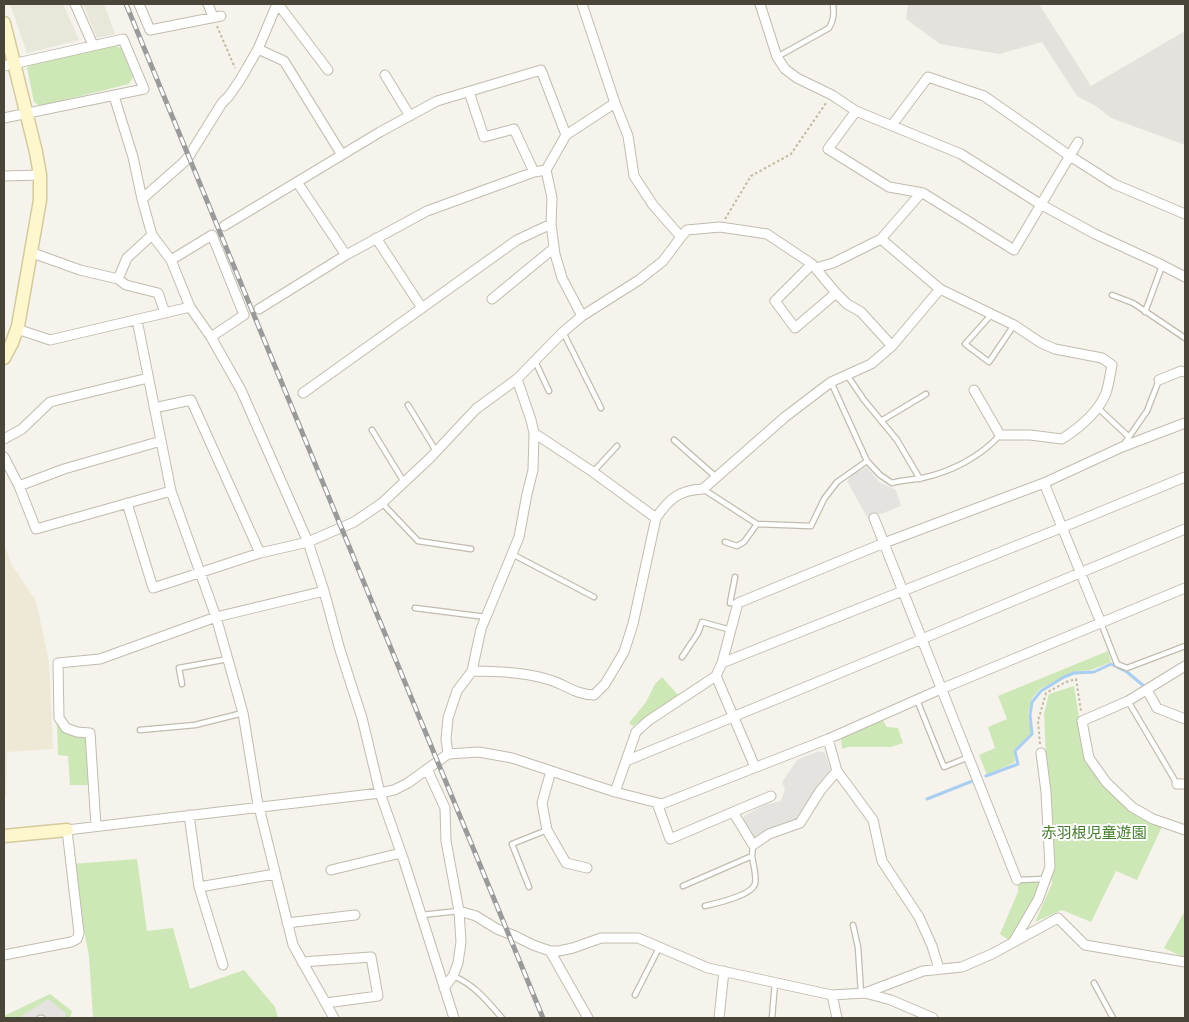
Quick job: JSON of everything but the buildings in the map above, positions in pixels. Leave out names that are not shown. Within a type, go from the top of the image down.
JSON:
[{"type":"street","points":[[75,4],[93,45]]},
{"type":"street","points":[[139,4],[150,30],[217,17],[208,4]]},
{"type":"street","points":[[142,199],[184,162],[222,103],[240,80],[258,49],[278,4],[328,70]]},
{"type":"street","points":[[582,4],[614,103],[628,136],[634,176],[652,205],[680,237]]},
{"type":"street","points":[[760,4],[777,57],[785,70],[797,78],[832,95],[856,111],[960,154],[1040,204],[1094,234],[1185,277]]},
{"type":"street","points":[[4,23],[9,64],[26,113],[40,175],[40,200],[17,328],[4,358]]},
{"type":"street","points":[[4,118],[144,89],[123,39],[9,64]]},
{"type":"street","points":[[258,49],[284,61],[342,154]]},
{"type":"street","points":[[224,226],[342,154],[437,101],[541,70],[566,135]]},
{"type":"street","points":[[384,75],[410,116]]},
{"type":"street","points":[[892,125],[928,77],[984,96],[1114,184],[1185,214]]},
{"type":"street","points":[[469,92],[484,137],[514,129],[534,172]]},
{"type":"street","points":[[114,96],[133,158],[152,234],[171,260],[190,306],[211,336],[241,390],[308,542],[362,718],[380,793],[422,915],[454,1018]]},
{"type":"street","points":[[582,316],[562,278],[554,248],[551,224],[552,198],[546,170],[566,135],[614,103]]},
{"type":"street","points":[[856,111],[828,149],[889,187],[921,193],[1014,250],[1078,142]]},
{"type":"street","points":[[259,309],[346,255],[427,210],[534,172],[546,170]]},
{"type":"street","points":[[4,176],[40,175]]},
{"type":"street","points":[[297,182],[346,255]]},
{"type":"street","points":[[836,293],[795,328],[775,300],[814,266],[833,263],[882,239],[921,193]]},
{"type":"street","points":[[303,393],[517,240],[551,224]]},
{"type":"street","points":[[126,503],[153,588],[260,553],[308,542],[354,522],[382,503],[476,409],[517,379],[563,332],[582,316],[639,280],[663,261],[686,230],[720,227],[767,234],[814,266],[836,293],[847,304],[861,312],[892,346]]},
{"type":"street","points":[[118,279],[127,258],[152,234]]},
{"type":"street","points":[[171,260],[212,235],[244,315],[211,336]]},
{"type":"street","points":[[376,238],[422,308]]},
{"type":"street","points":[[882,239],[940,289],[1014,325],[1041,343],[1055,349],[1102,358],[1112,365],[1106,393],[1098,408],[1078,429],[1062,439],[1030,435],[1000,435],[974,390]]},
{"type":"street","points":[[492,299],[554,248]]},
{"type":"street","points":[[30,252],[80,270],[118,279],[126,286],[158,293],[165,312]]},
{"type":"street","points":[[472,671],[532,676],[553,681],[582,694],[594,695],[606,684],[624,652],[633,624],[656,518],[666,503],[679,494],[690,490],[703,489],[785,417],[831,382],[871,364],[892,346],[940,289]]},
{"type":"street","points":[[17,328],[50,340],[190,306]]},
{"type":"street","points":[[136,320],[171,491],[216,617],[243,713],[258,806],[287,923],[293,944],[334,1018]]},
{"type":"street","points":[[1159,380],[1182,371],[1185,372]]},
{"type":"street","points":[[4,439],[22,429],[50,402],[148,378]]},
{"type":"street","points":[[448,754],[448,718],[457,692],[472,671],[481,629],[519,538],[527,494],[534,470],[534,433],[517,379]]},
{"type":"street","points":[[154,408],[191,400],[260,553]]},
{"type":"street","points":[[615,792],[636,732],[648,721],[716,676],[722,664],[738,604],[884,543],[1044,483],[1122,446],[1185,424]]},
{"type":"street","points":[[534,433],[593,472],[656,518]]},
{"type":"street","points":[[19,486],[64,469],[161,441]]},
{"type":"street","points":[[4,457],[19,486],[36,529],[171,491]]},
{"type":"street","points":[[722,664],[1185,477]]},
{"type":"street","points":[[1044,483],[1101,623]]},
{"type":"street","points":[[874,518],[1017,880]]},
{"type":"street","points":[[626,761],[1185,528]]},
{"type":"street","points":[[4,836],[380,793],[394,790],[408,783],[448,754],[479,752],[496,754],[615,792],[662,804],[828,739],[941,688],[1185,588]]},
{"type":"street","points":[[96,826],[90,733],[77,732],[66,728],[59,718],[58,663],[100,660],[216,617],[324,591]]},
{"type":"street","points":[[1185,666],[1128,701],[1082,721],[1089,758],[1106,782],[1132,807],[1153,819],[1185,830]]},
{"type":"street","points":[[716,676],[755,766]]},
{"type":"street","points":[[1147,690],[1157,708],[1185,719]]},
{"type":"street","points":[[828,739],[837,771],[873,820],[882,861],[919,917],[932,946],[939,969]]},
{"type":"street","points":[[1014,942],[1038,900],[1050,867],[1046,792],[1041,753]]},
{"type":"street","points":[[427,769],[444,808],[446,841],[459,911],[461,942],[458,963],[453,976],[444,988]]},
{"type":"street","points":[[551,771],[542,803],[547,830],[566,863],[587,868]]},
{"type":"street","points":[[734,812],[753,845],[769,834],[800,823],[820,791],[837,771]]},
{"type":"street","points":[[657,803],[670,839],[771,796]]},
{"type":"street","points":[[189,815],[199,887],[222,965]]},
{"type":"street","points":[[4,955],[71,942],[77,939],[79,933],[67,830]]},
{"type":"street","points":[[331,870],[401,853]]},
{"type":"street","points":[[199,887],[275,874]]},
{"type":"street","points":[[459,911],[476,916],[497,929],[533,946],[550,951],[559,952],[601,938],[638,938],[708,968],[775,981],[832,995],[863,994],[891,1000],[933,1018]]},
{"type":"street","points":[[287,923],[355,915]]},
{"type":"street","points":[[863,994],[923,971],[962,967],[992,954],[1058,918],[1085,945],[1185,962]]},
{"type":"street","points":[[550,951],[588,1018]]},
{"type":"street","points":[[302,962],[371,957],[378,996],[326,1003]]},
{"type":"street","points":[[719,1018],[724,971]]},
{"type":"street","points":[[832,995],[837,1018]]},
{"type":"lane","points":[[777,57],[829,28],[833,21],[833,4]]},
{"type":"lane","points":[[1146,312],[1162,265]]},
{"type":"lane","points":[[1112,296],[1133,303],[1185,338]]},
{"type":"lane","points":[[992,314],[965,344],[989,362],[1014,325]]},
{"type":"lane","points":[[563,332],[601,408]]},
{"type":"lane","points":[[535,361],[549,391]]},
{"type":"lane","points":[[847,375],[897,440],[920,478]]},
{"type":"lane","points":[[1122,446],[1147,411],[1159,380]]},
{"type":"lane","points":[[831,382],[867,461],[880,474],[892,482],[953,470],[992,444],[1000,435]]},
{"type":"lane","points":[[881,421],[926,394]]},
{"type":"lane","points":[[408,405],[436,451]]},
{"type":"lane","points":[[1098,408],[1130,437]]},
{"type":"lane","points":[[372,430],[404,482]]},
{"type":"lane","points":[[674,440],[716,477]]},
{"type":"lane","points":[[593,472],[617,446]]},
{"type":"lane","points":[[703,489],[758,524],[811,526],[824,499],[837,482],[867,461]]},
{"type":"lane","points":[[382,503],[418,541],[471,549]]},
{"type":"lane","points":[[725,542],[737,546],[744,542],[758,524]]},
{"type":"lane","points":[[512,554],[594,597]]},
{"type":"lane","points":[[735,577],[730,603],[738,604]]},
{"type":"lane","points":[[415,608],[486,617]]},
{"type":"lane","points":[[682,657],[698,633],[702,622],[731,630]]},
{"type":"lane","points":[[1101,623],[1117,664],[1126,668],[1185,646]]},
{"type":"lane","points":[[182,684],[178,668],[229,659]]},
{"type":"lane","points":[[917,700],[944,767],[969,757]]},
{"type":"lane","points":[[1128,701],[1181,784]]},
{"type":"lane","points":[[140,730],[195,724],[243,713]]},
{"type":"lane","points":[[529,887],[512,844],[547,830]]},
{"type":"lane","points":[[706,906],[739,896],[753,888],[756,882],[752,856],[753,845]]},
{"type":"lane","points":[[683,886],[752,856]]},
{"type":"lane","points":[[1017,880],[1046,879]]},
{"type":"lane","points":[[422,915],[459,911]]},
{"type":"lane","points":[[854,925],[863,994]]},
{"type":"lane","points":[[635,995],[660,946]]},
{"type":"lane","points":[[453,976],[463,980],[483,997],[502,1018]]},
{"type":"lane","points":[[772,1018],[775,981]]},
{"type":"lane","points":[[1094,982],[1113,1018]]},
{"type":"path","points":[[217,17],[240,80]]},
{"type":"path","points":[[720,227],[751,176],[791,154],[832,95]]},
{"type":"path","points":[[1041,753],[1038,721],[1046,693],[1066,682],[1076,679],[1082,721]]},
{"type":"shaded area","points":[[10,4],[63,4],[79,40],[27,53]]},
{"type":"shaded area","points":[[83,4],[104,4],[115,34],[97,38]]},
{"type":"shaded area","points":[[908,4],[1039,4],[1091,86],[1185,31],[1185,145],[1111,118],[1096,106],[1077,96],[1042,42],[999,54],[940,44],[906,19]]},
{"type":"shaded area","points":[[867,467],[879,482],[896,490],[901,506],[868,519],[847,481],[854,473]]},
{"type":"shaded area","points":[[4,545],[12,565],[36,601],[49,662],[53,749],[7,752],[6,796],[4,796]]},
{"type":"shaded area","points":[[819,751],[825,753],[831,772],[818,787],[800,818],[757,838],[752,837],[743,821],[744,816],[764,805],[781,801],[785,789],[782,782],[797,760]]},
{"type":"shaded area","points":[[48,999],[66,1013],[65,1018],[18,1018]]},
{"type":"green space","points":[[113,45],[121,48],[133,77],[129,84],[40,106],[34,102],[27,68],[32,63]]},
{"type":"green space","points":[[1108,651],[1111,662],[1091,670],[1072,672],[1040,689],[1032,698],[1028,713],[1031,733],[1014,750],[1015,762],[987,775],[979,755],[995,748],[988,727],[1007,719],[998,696]]},
{"type":"green space","points":[[662,677],[678,695],[633,726],[629,723],[646,702],[655,684]]},
{"type":"green space","name":"赤羽根児童遊園","points":[[1074,686],[1086,762],[1122,801],[1144,819],[1162,827],[1137,880],[1116,871],[1091,922],[1062,910],[1035,922],[1052,884],[1044,714],[1049,694]]},
{"type":"green space","points":[[882,719],[887,727],[898,728],[903,743],[891,747],[848,747],[842,749],[841,737]]},
{"type":"green space","points":[[57,722],[90,733],[91,785],[70,785],[68,756],[58,755]]},
{"type":"green space","points":[[137,859],[147,931],[173,928],[190,989],[244,970],[275,1007],[278,1018],[93,1018],[89,956],[71,864]]},
{"type":"green space","points":[[1041,882],[1035,900],[1010,941],[1000,934],[1018,892],[1018,883]]},
{"type":"green space","points":[[1185,911],[1185,958],[1164,948]]},
{"type":"green space","points":[[50,994],[72,1011],[70,1018],[4,1018],[4,1016]]},
{"type":"waterway","points":[[986,776],[1018,764],[1015,751],[1032,734],[1030,715],[1032,702],[1041,691],[1064,677],[1074,673],[1094,672],[1111,664],[1127,672],[1145,687]]},
{"type":"waterway","points":[[927,799],[975,780]]},
{"type":"railway","points":[[126,4],[543,1018]]}]
